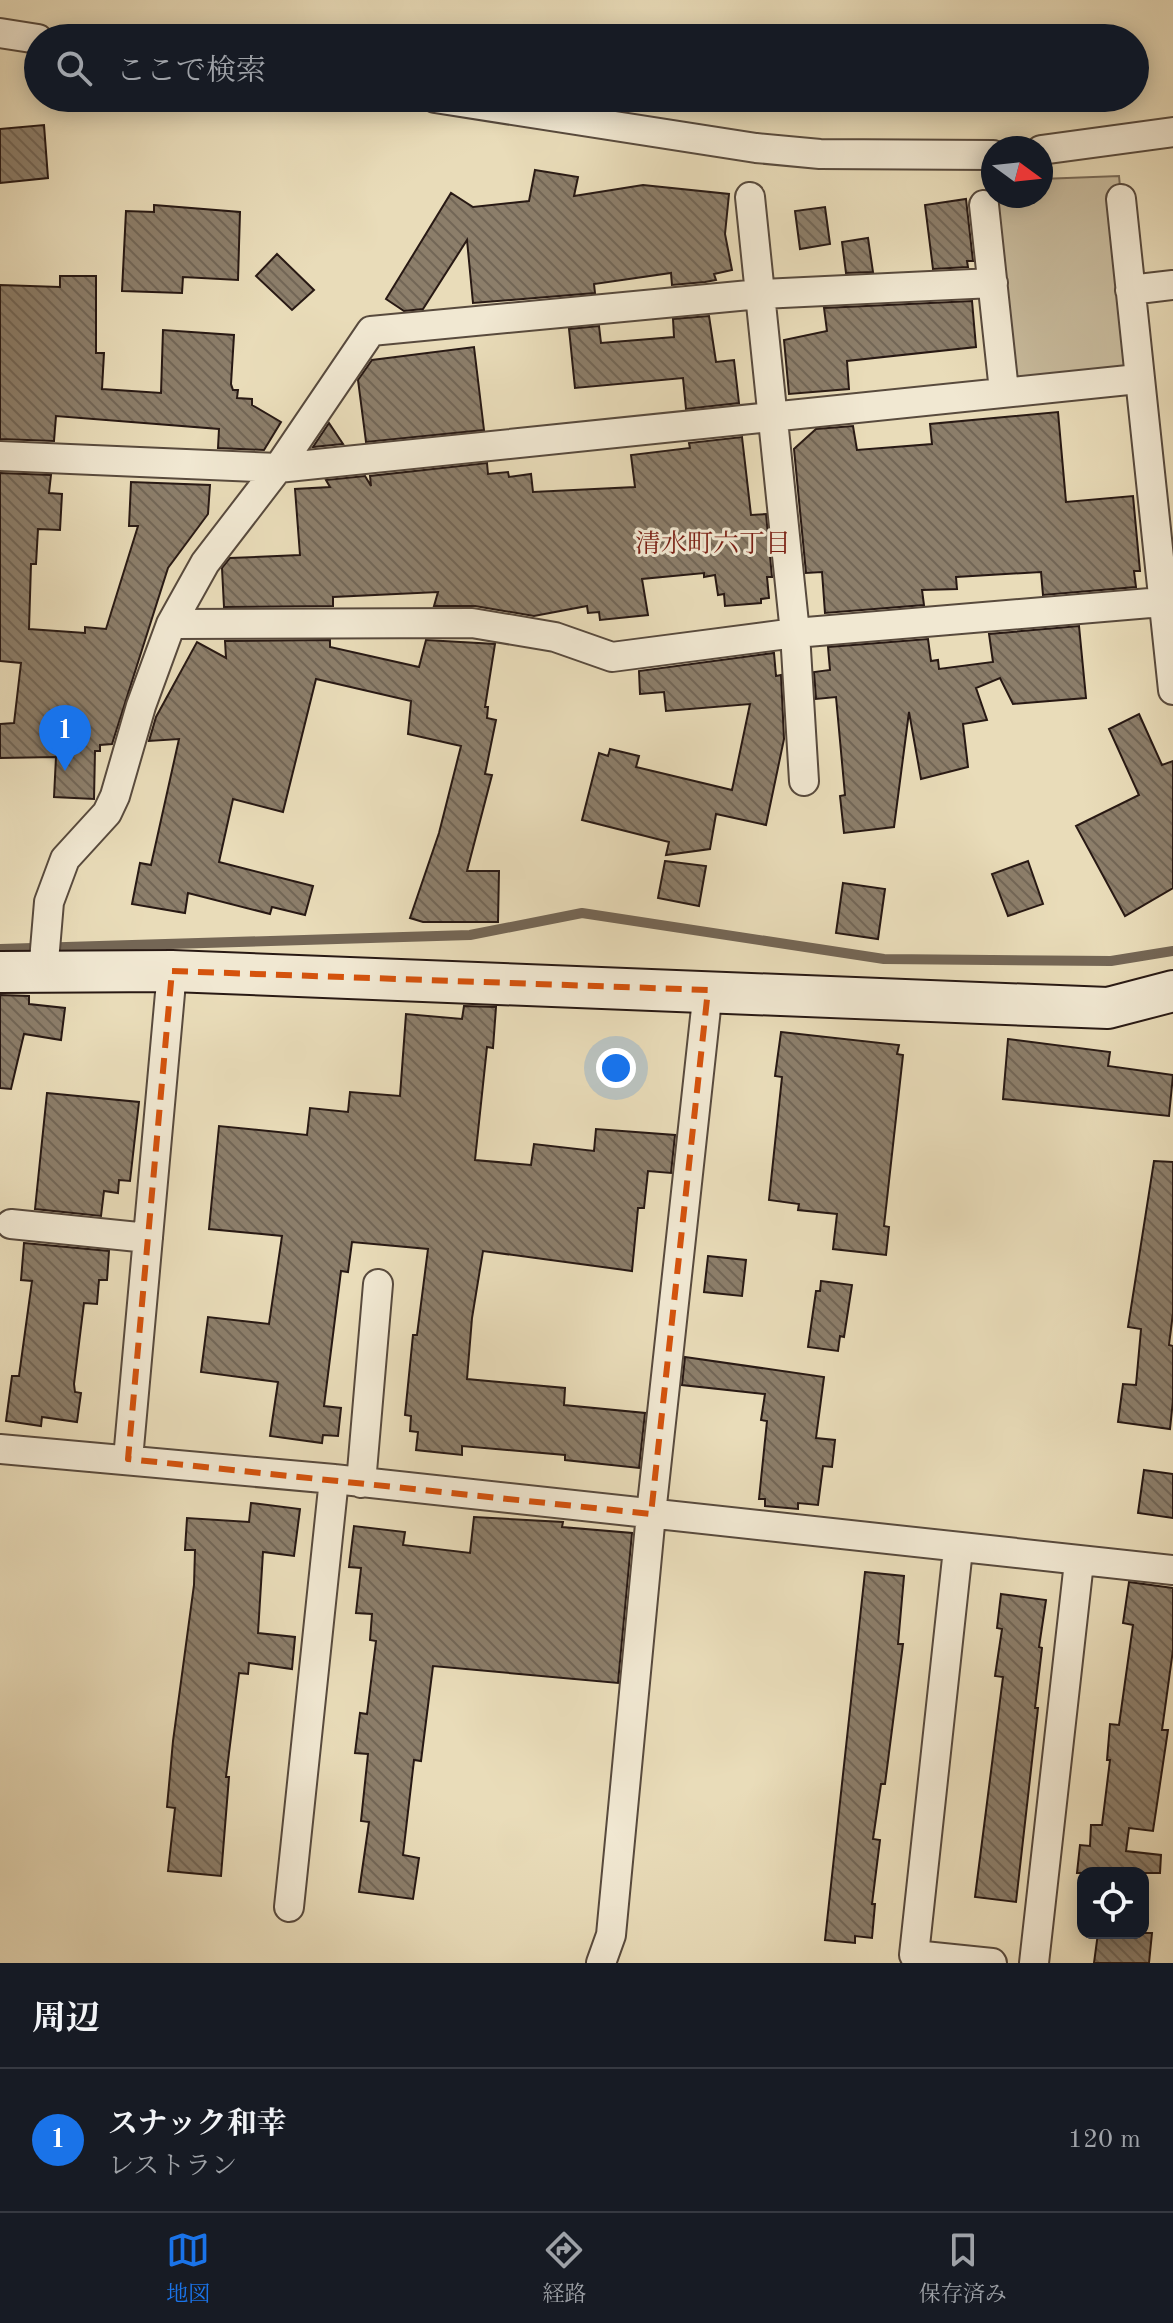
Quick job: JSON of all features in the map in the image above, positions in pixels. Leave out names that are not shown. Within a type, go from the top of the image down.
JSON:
[{"type":"street","points":[[0,33],[24,37]]},
{"type":"street","points":[[528,112],[794,152],[981,155]]},
{"type":"street","points":[[1053,148],[1173,132]]},
{"type":"street","points":[[750,197],[776,418],[795,633],[804,781]]},
{"type":"street","points":[[1121,199],[1138,379],[1162,500],[1162,602],[1173,690]]},
{"type":"street","points":[[984,208],[1004,391]]},
{"type":"street","points":[[43,973],[49,902],[65,859],[107,813],[115,796],[141,706],[171,624],[205,563],[278,468],[371,331],[760,294],[993,283]]},
{"type":"street","points":[[1130,290],[1173,285]]},
{"type":"street","points":[[0,456],[278,468],[1138,379]]},
{"type":"street","points":[[171,624],[472,623],[555,637],[612,657],[795,633],[1162,602]]},
{"type":"street","points":[[128,1459],[172,971]]},
{"type":"street","points":[[0,972],[172,971],[1108,1008],[1173,991]]},
{"type":"street","points":[[601,1963],[611,1935],[651,1514],[708,990]]},
{"type":"street","points":[[11,1224],[148,1238]]},
{"type":"street","points":[[289,1907],[347,1481],[378,1284]]},
{"type":"street","points":[[0,1449],[347,1481],[1173,1570]]},
{"type":"street","points":[[958,1549],[914,1955],[992,1963]]},
{"type":"street","points":[[1034,1963],[1079,1562]]},
{"type":"highlighted area","points":[[172,971],[708,990],[651,1514],[128,1459]]},
{"type":"shaded area","points":[[1119,176],[1138,379],[1004,391],[988,208],[1053,208],[1053,179]]},
{"type":"building","points":[[44,125],[48,178],[0,183],[0,129]]},
{"type":"building","points":[[535,170],[578,177],[574,196],[643,185],[729,194],[725,234],[732,270],[714,274],[716,280],[705,282],[672,285],[671,273],[594,284],[595,293],[473,303],[467,240],[423,309],[404,311],[386,299],[451,193],[473,207],[529,201]]},
{"type":"building","points":[[966,199],[973,261],[967,261],[968,267],[933,269],[925,205]]},
{"type":"building","points":[[154,205],[240,212],[238,280],[183,277],[182,293],[122,291],[126,211],[154,212]]},
{"type":"building","points":[[825,207],[830,244],[800,249],[795,211]]},
{"type":"building","points":[[868,238],[873,272],[846,273],[842,242]]},
{"type":"building","points":[[277,254],[314,290],[292,310],[256,276]]},
{"type":"building","points":[[60,276],[96,276],[96,353],[104,353],[102,389],[161,393],[163,330],[234,335],[231,384],[233,390],[238,390],[237,398],[252,399],[252,405],[281,422],[264,450],[218,448],[219,429],[56,416],[54,441],[0,439],[0,285],[60,287]]},
{"type":"building","points":[[972,301],[976,347],[847,361],[849,389],[789,394],[784,340],[827,331],[824,308]]},
{"type":"building","points":[[709,316],[716,362],[734,360],[739,403],[686,409],[683,378],[575,388],[569,329],[599,326],[601,343],[674,337],[673,319]]},
{"type":"building","points":[[474,347],[484,430],[366,442],[358,380],[372,360]]},
{"type":"building","points":[[1058,412],[1066,502],[1133,496],[1140,571],[1134,571],[1136,587],[1043,595],[1041,572],[956,577],[957,589],[922,590],[924,605],[825,613],[822,572],[806,573],[794,449],[816,429],[853,426],[857,450],[932,444],[930,424]]},
{"type":"building","points":[[329,423],[343,444],[313,447]]},
{"type":"building","points":[[742,437],[751,515],[766,514],[772,577],[767,577],[769,598],[761,599],[761,603],[725,606],[724,594],[718,595],[715,575],[704,577],[704,573],[642,579],[648,615],[600,620],[599,612],[588,613],[587,606],[534,616],[475,606],[434,606],[438,592],[333,597],[333,606],[224,607],[222,568],[230,558],[300,555],[295,489],[330,487],[326,480],[365,476],[371,486],[370,476],[487,463],[488,474],[508,472],[509,477],[531,474],[533,492],[635,487],[631,455],[690,448],[689,443]]},
{"type":"building","points":[[0,473],[51,475],[49,493],[62,494],[60,530],[38,529],[36,564],[31,564],[29,629],[85,633],[85,627],[106,629],[138,526],[129,526],[131,482],[210,485],[208,514],[168,568],[112,744],[100,745],[100,751],[95,751],[94,799],[54,797],[56,757],[0,758],[0,724],[14,723],[21,663],[0,661]]},
{"type":"building","points":[[1079,626],[1086,698],[1013,704],[1000,678],[976,688],[987,720],[963,724],[968,767],[921,779],[909,712],[894,827],[844,833],[840,796],[845,795],[836,697],[816,699],[814,672],[830,670],[828,647],[928,639],[931,661],[938,660],[939,669],[993,662],[989,634]]},
{"type":"building","points":[[330,640],[330,647],[419,667],[426,640],[495,644],[485,707],[488,707],[487,718],[496,720],[485,774],[492,775],[467,871],[499,871],[498,922],[423,922],[410,918],[439,833],[461,746],[408,734],[411,701],[316,679],[283,812],[233,799],[219,862],[313,886],[305,915],[272,907],[270,914],[188,893],[185,913],[132,904],[140,863],[151,865],[179,739],[149,741],[156,717],[197,642],[226,658],[225,641]]},
{"type":"building","points":[[774,653],[776,676],[781,675],[784,739],[766,825],[716,814],[710,849],[666,855],[669,842],[582,820],[599,753],[608,756],[610,749],[639,756],[636,767],[732,790],[750,704],[666,711],[664,692],[640,694],[639,671]]},
{"type":"building","points":[[1139,714],[1162,765],[1173,761],[1173,888],[1125,916],[1076,826],[1139,795],[1109,729]]},
{"type":"building","points":[[665,861],[706,866],[699,906],[658,898]]},
{"type":"building","points":[[1028,861],[1043,904],[1008,916],[992,874]]},
{"type":"building","points":[[843,883],[885,889],[878,939],[836,933]]},
{"type":"building","points":[[0,995],[29,996],[29,1004],[65,1008],[61,1040],[24,1034],[11,1089],[0,1088]]},
{"type":"building","points":[[464,1006],[496,1007],[493,1048],[487,1047],[475,1160],[531,1165],[534,1144],[594,1151],[596,1129],[675,1135],[671,1173],[648,1171],[644,1208],[638,1208],[632,1271],[483,1251],[472,1318],[467,1379],[565,1388],[564,1405],[645,1413],[639,1468],[565,1460],[565,1455],[462,1446],[462,1455],[416,1450],[418,1432],[410,1431],[411,1416],[405,1415],[413,1335],[417,1335],[428,1249],[352,1242],[348,1272],[341,1271],[324,1406],[341,1408],[338,1436],[323,1435],[322,1443],[270,1436],[278,1382],[201,1372],[208,1317],[269,1324],[282,1236],[209,1229],[219,1126],[307,1135],[310,1108],[348,1112],[350,1092],[400,1096],[406,1014],[462,1019]]},
{"type":"building","points":[[781,1032],[899,1045],[897,1054],[903,1055],[884,1226],[889,1227],[886,1255],[833,1249],[837,1214],[798,1210],[799,1204],[769,1200],[782,1077],[775,1076]]},
{"type":"building","points":[[1008,1039],[1110,1052],[1108,1066],[1173,1075],[1169,1116],[1003,1099]]},
{"type":"building","points":[[47,1093],[139,1102],[130,1181],[119,1180],[118,1193],[104,1191],[101,1216],[35,1209]]},
{"type":"building","points":[[1154,1161],[1173,1162],[1173,1313],[1169,1345],[1173,1346],[1173,1400],[1170,1429],[1118,1422],[1123,1384],[1136,1385],[1141,1329],[1128,1327]]},
{"type":"building","points":[[24,1243],[109,1251],[107,1280],[99,1280],[97,1304],[84,1303],[74,1384],[75,1392],[81,1393],[77,1422],[42,1417],[41,1426],[6,1421],[12,1376],[19,1376],[32,1281],[21,1280]]},
{"type":"building","points":[[708,1256],[746,1260],[742,1296],[704,1292]]},
{"type":"building","points":[[821,1281],[852,1285],[844,1337],[840,1336],[838,1351],[808,1347],[816,1291],[820,1291]]},
{"type":"building","points":[[685,1357],[824,1377],[816,1438],[835,1440],[832,1467],[823,1466],[818,1505],[798,1503],[798,1509],[765,1506],[765,1499],[759,1499],[767,1421],[761,1420],[765,1394],[682,1385]]},
{"type":"building","points":[[1144,1470],[1173,1474],[1173,1518],[1138,1513]]},
{"type":"building","points":[[251,1503],[300,1509],[294,1556],[263,1552],[258,1633],[295,1637],[292,1669],[249,1663],[248,1674],[239,1673],[226,1777],[229,1777],[221,1876],[168,1871],[175,1808],[167,1807],[173,1741],[194,1585],[195,1550],[185,1550],[187,1518],[249,1522]]},
{"type":"building","points":[[474,1517],[563,1522],[562,1527],[632,1533],[618,1683],[433,1666],[421,1761],[414,1760],[403,1855],[419,1858],[413,1899],[359,1892],[369,1822],[361,1821],[368,1754],[355,1753],[360,1713],[367,1714],[376,1641],[370,1640],[372,1614],[356,1613],[361,1568],[349,1567],[354,1526],[405,1532],[403,1545],[470,1553]]},
{"type":"building","points":[[865,1572],[904,1576],[898,1644],[903,1644],[885,1784],[881,1784],[873,1839],[880,1840],[872,1904],[875,1904],[872,1938],[855,1936],[855,1943],[825,1940]]},
{"type":"building","points":[[1129,1582],[1173,1588],[1173,1650],[1162,1730],[1168,1730],[1153,1831],[1129,1828],[1126,1851],[1161,1855],[1160,1873],[1149,1873],[1149,1867],[1078,1867],[1080,1845],[1090,1846],[1091,1825],[1102,1825],[1110,1760],[1107,1760],[1110,1724],[1119,1725],[1133,1625],[1123,1623]]},
{"type":"building","points":[[1001,1594],[1046,1600],[1039,1647],[1042,1648],[1035,1708],[1038,1708],[1016,1902],[975,1897],[1003,1677],[995,1676],[1002,1629],[997,1628]]},
{"type":"building","points":[[1149,1933],[1152,1933],[1149,1963],[1094,1963],[1097,1939],[1149,1939]]},
{"type":"waterway","points":[[0,949],[470,935],[582,913],[884,959],[1111,961],[1173,951]]},
{"type":"place","name":"スナック和幸","points":[[65,771]]},
{"type":"district","name":"清水町六丁目","points":[[713,543]]}]
